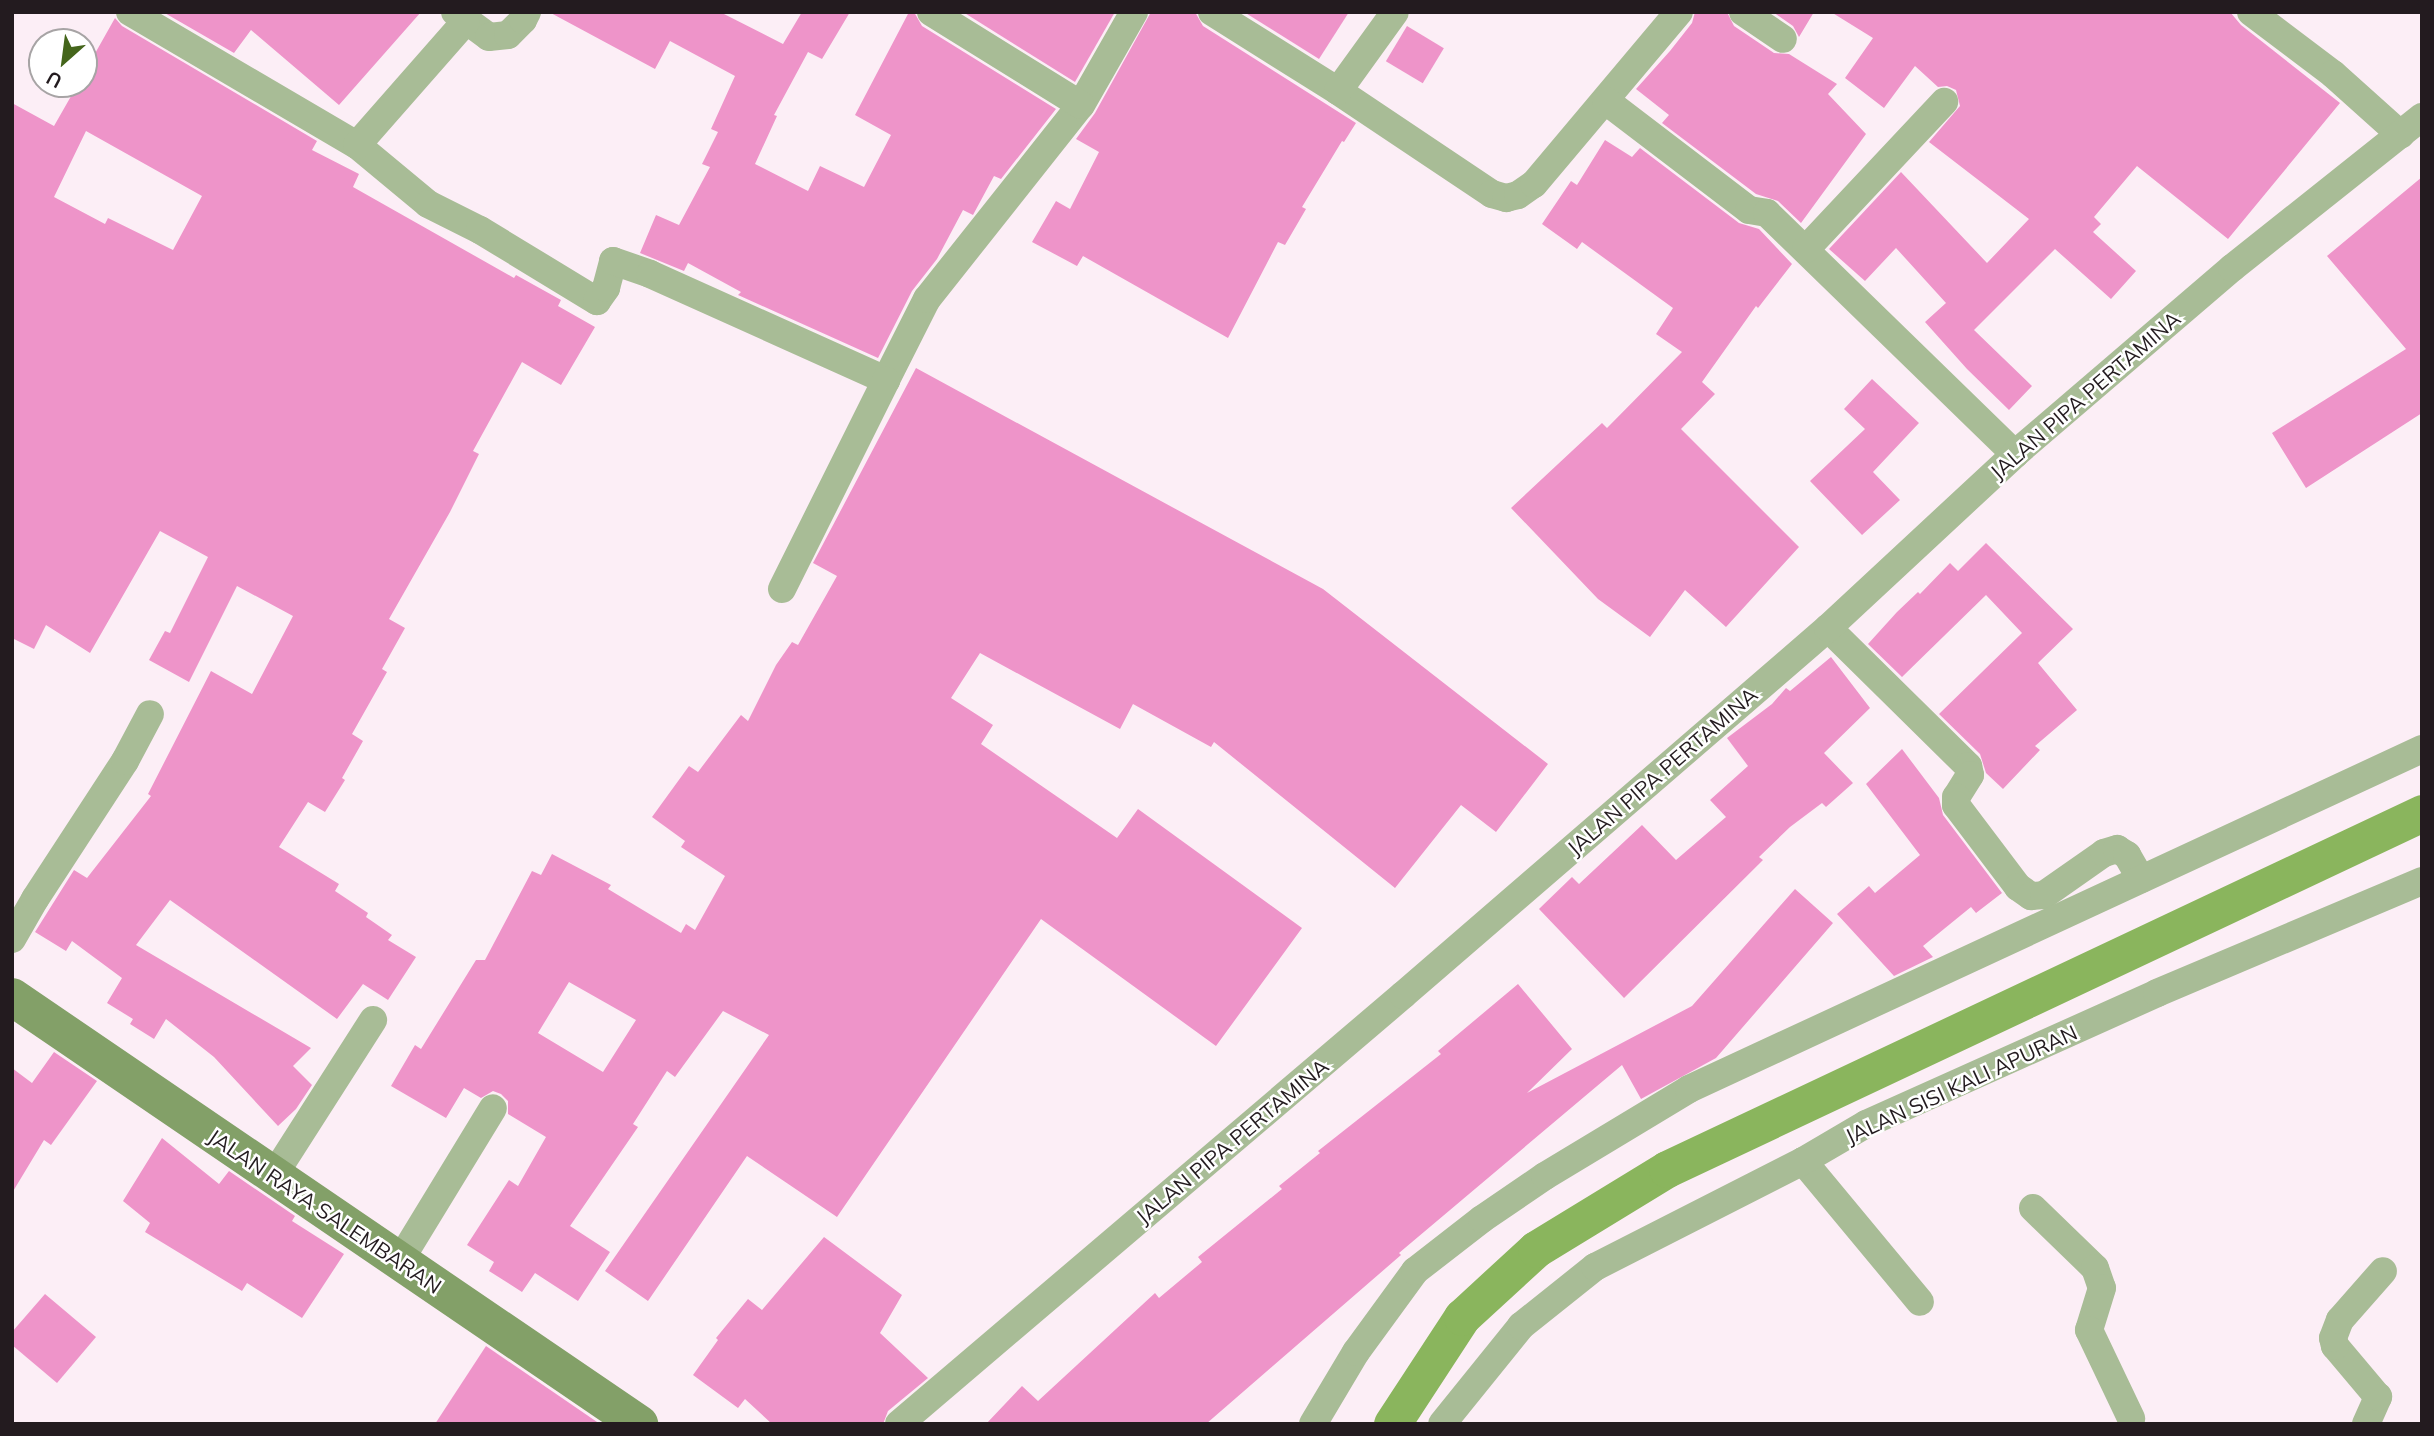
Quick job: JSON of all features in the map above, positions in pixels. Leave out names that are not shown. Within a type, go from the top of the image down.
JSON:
[{"type":"main road","name":"JALAN RAYA SALEMBARAN","points":[[12,997],[639,1424]]},
{"type":"street","points":[[130,12],[357,145],[428,204],[481,230],[597,301],[606,288],[613,261],[650,274],[886,380]]},
{"type":"street","points":[[357,145],[460,17],[489,37],[508,35],[527,12]]},
{"type":"street","points":[[931,12],[1081,105]]},
{"type":"street","points":[[782,589],[927,299],[1081,105],[1133,12]]},
{"type":"street","points":[[1212,12],[1338,91],[1492,194],[1506,198],[1518,195],[1534,184],[1679,12]]},
{"type":"street","points":[[1338,91],[1395,12]]},
{"type":"street","points":[[1743,12],[1783,39]]},
{"type":"street","points":[[2251,12],[2333,74],[2412,126]]},
{"type":"street","points":[[1606,101],[1749,210],[1767,213],[2015,454]]},
{"type":"street","points":[[1806,249],[1944,102]]},
{"type":"street","name":"JALAN PIPA PERTAMINA","points":[[899,1424],[1403,995],[1828,628],[2015,454],[2232,268],[2412,126]]},
{"type":"street","points":[[1828,628],[1968,766],[1970,775],[1956,797],[1956,805],[2018,887],[2032,896],[2044,895],[2104,853],[2117,849],[2127,855],[2141,879]]},
{"type":"street","points":[[12,939],[35,898],[124,761],[150,713]]},
{"type":"street","points":[[1313,1424],[1356,1352],[1415,1271],[1482,1219],[1545,1177],[1689,1089],[2422,749]]},
{"type":"street","name":"JALAN SISI KALI APURAN","points":[[1442,1424],[1521,1326],[1595,1267],[1803,1161],[1879,1118],[2157,993],[2422,881]]},
{"type":"street","points":[[274,1175],[373,1020]]},
{"type":"street","points":[[399,1262],[493,1108]]},
{"type":"street","points":[[1803,1161],[1920,1302]]},
{"type":"street","points":[[2033,1208],[2095,1268],[2102,1288],[2089,1330],[2130,1422]]},
{"type":"street","points":[[2366,1424],[2378,1396],[2335,1346],[2333,1338],[2340,1320],[2383,1270]]},
{"type":"building","points":[[163,12],[421,12],[339,105],[251,30],[234,53]]},
{"type":"building","points":[[549,12],[720,12],[783,44],[802,12],[850,12],[822,59],[808,52],[774,115],[777,116],[755,164],[808,191],[820,166],[864,187],[891,135],[855,115],[909,12],[914,12],[922,26],[1056,109],[1001,179],[994,176],[973,215],[963,210],[937,259],[912,291],[878,358],[738,295],[741,292],[688,263],[684,271],[640,253],[656,215],[679,225],[710,167],[702,164],[718,132],[711,129],[735,76],[670,41],[655,69]]},
{"type":"building","points":[[963,12],[1115,12],[1075,82]]},
{"type":"building","points":[[1151,12],[1195,12],[1203,26],[1356,123],[1302,207],[1306,209],[1285,245],[1278,242],[1228,338],[1083,256],[1077,266],[1032,242],[1056,201],[1070,209],[1099,152],[1076,139],[1095,113]]},
{"type":"building","points":[[1244,12],[1349,12],[1319,59]]},
{"type":"building","points":[[1695,12],[1727,12],[1734,26],[1774,53],[1789,54],[1837,84],[1828,94],[1866,134],[1801,223],[1778,201],[1756,194],[1662,123],[1669,115],[1636,89],[1692,23]]},
{"type":"building","points":[[1773,12],[1814,12],[1799,37],[1793,26]]},
{"type":"building","points":[[1831,12],[2230,12],[2241,25],[2340,103],[2228,239],[2137,166],[2094,217],[2101,224],[2093,232],[2136,271],[2111,299],[2055,249],[1974,330],[2032,386],[2009,410],[1925,322],[1946,303],[1896,248],[1865,281],[1829,249],[1901,172],[1987,263],[2029,219],[1929,142],[1960,106],[1956,90],[1947,86],[1938,87],[1915,66],[1884,108],[1845,78],[1873,38]]},
{"type":"building","points":[[115,18],[122,26],[317,141],[312,150],[359,174],[353,187],[514,278],[516,275],[561,300],[558,306],[595,327],[561,385],[522,362],[473,451],[479,454],[450,512],[389,619],[405,628],[382,669],[387,672],[352,734],[363,741],[342,778],[345,780],[325,812],[308,802],[279,847],[339,884],[335,891],[368,913],[366,917],[392,935],[388,940],[416,957],[388,1000],[363,984],[337,1019],[170,900],[136,945],[311,1048],[293,1066],[312,1085],[296,1109],[278,1126],[214,1057],[166,1019],[154,1039],[130,1024],[133,1019],[107,1003],[122,978],[72,941],[66,951],[35,932],[74,870],[87,878],[151,796],[148,794],[211,671],[252,694],[293,616],[237,586],[189,682],[149,660],[165,631],[170,633],[208,557],[160,531],[90,653],[46,625],[34,649],[12,638],[12,103],[54,126],[70,98],[98,98],[98,48]],"holes":[[[86,131],[202,196],[173,250],[108,218],[105,224],[54,197]]]},
{"type":"building","points":[[1407,26],[1444,48],[1423,83],[1386,61]]},
{"type":"building","points":[[1605,140],[1632,157],[1640,148],[1739,223],[1759,229],[1792,264],[1758,308],[1756,306],[1702,382],[1715,394],[1681,429],[1799,547],[1726,627],[1685,590],[1650,637],[1598,599],[1511,508],[1602,423],[1607,428],[1682,352],[1656,334],[1673,308],[1582,242],[1577,249],[1542,224],[1571,181],[1577,185]]},
{"type":"building","points":[[2422,177],[2422,413],[2306,488],[2272,433],[2406,349],[2327,256]]},
{"type":"building","points":[[916,368],[1323,589],[1548,764],[1496,832],[1461,805],[1395,888],[1214,742],[1211,747],[1133,704],[1120,729],[980,653],[951,698],[993,725],[981,744],[1117,838],[1138,809],[1302,928],[1216,1046],[1041,919],[837,1217],[747,1156],[648,1301],[605,1271],[769,1035],[723,1011],[675,1077],[667,1071],[633,1124],[638,1127],[570,1226],[610,1252],[578,1301],[535,1273],[522,1292],[489,1271],[494,1262],[467,1245],[509,1180],[518,1186],[546,1137],[508,1114],[508,1101],[493,1091],[481,1098],[464,1088],[446,1118],[391,1086],[415,1045],[421,1049],[476,960],[485,960],[532,871],[541,875],[552,854],[611,885],[608,889],[681,933],[686,924],[695,930],[725,876],[681,847],[685,841],[652,817],[689,766],[698,772],[741,715],[748,721],[776,665],[792,642],[798,645],[837,576],[813,563]],"holes":[[[569,982],[636,1020],[603,1072],[538,1033]]]},
{"type":"building","points":[[1872,379],[1919,423],[1873,472],[1900,500],[1862,535],[1810,481],[1865,429],[1844,409]]},
{"type":"building","points":[[1986,543],[2073,629],[2038,663],[2077,710],[2035,746],[2040,750],[2003,789],[1986,773],[1980,754],[1939,714],[2022,633],[1986,595],[1902,677],[1868,644],[1897,612],[1918,592],[1920,594],[1950,563],[1958,571]]},
{"type":"building","points":[[1831,657],[1870,708],[1824,753],[1853,783],[1826,807],[1822,803],[1790,827],[1759,857],[1763,860],[1624,998],[1539,909],[1572,877],[1579,884],[1642,825],[1676,860],[1726,817],[1710,800],[1748,766],[1727,738],[1772,704],[1786,688],[1790,691]]},
{"type":"building","points":[[1902,749],[1939,798],[1943,815],[2002,893],[1976,913],[1971,907],[1923,946],[1933,957],[1894,976],[1837,914],[1869,886],[1875,893],[1920,855],[1866,784]]},
{"type":"building","points":[[1795,889],[1833,923],[1716,1058],[1641,1099],[1622,1065],[1399,1253],[1401,1255],[1206,1424],[986,1424],[1022,1386],[1038,1401],[1155,1293],[1159,1298],[1202,1262],[1198,1257],[1282,1189],[1279,1186],[1320,1153],[1318,1151],[1441,1054],[1438,1051],[1518,984],[1572,1049],[1527,1093],[1692,1006]]},
{"type":"building","points":[[54,1052],[97,1081],[51,1145],[44,1140],[12,1193],[12,1068],[32,1083]]},
{"type":"building","points":[[162,1138],[219,1184],[229,1171],[295,1216],[292,1221],[344,1254],[302,1318],[247,1283],[242,1291],[145,1232],[150,1223],[123,1201]]},
{"type":"building","points":[[824,1237],[902,1295],[880,1333],[928,1378],[888,1411],[883,1424],[772,1424],[745,1399],[738,1408],[693,1375],[718,1340],[716,1338],[748,1299],[762,1310]]},
{"type":"building","points":[[45,1294],[96,1337],[57,1383],[12,1345],[12,1332]]},
{"type":"building","points":[[486,1346],[600,1424],[435,1424]]},
{"type":"waterway","points":[[1392,1424],[1462,1317],[1536,1249],[1667,1169],[2422,813]]}]
